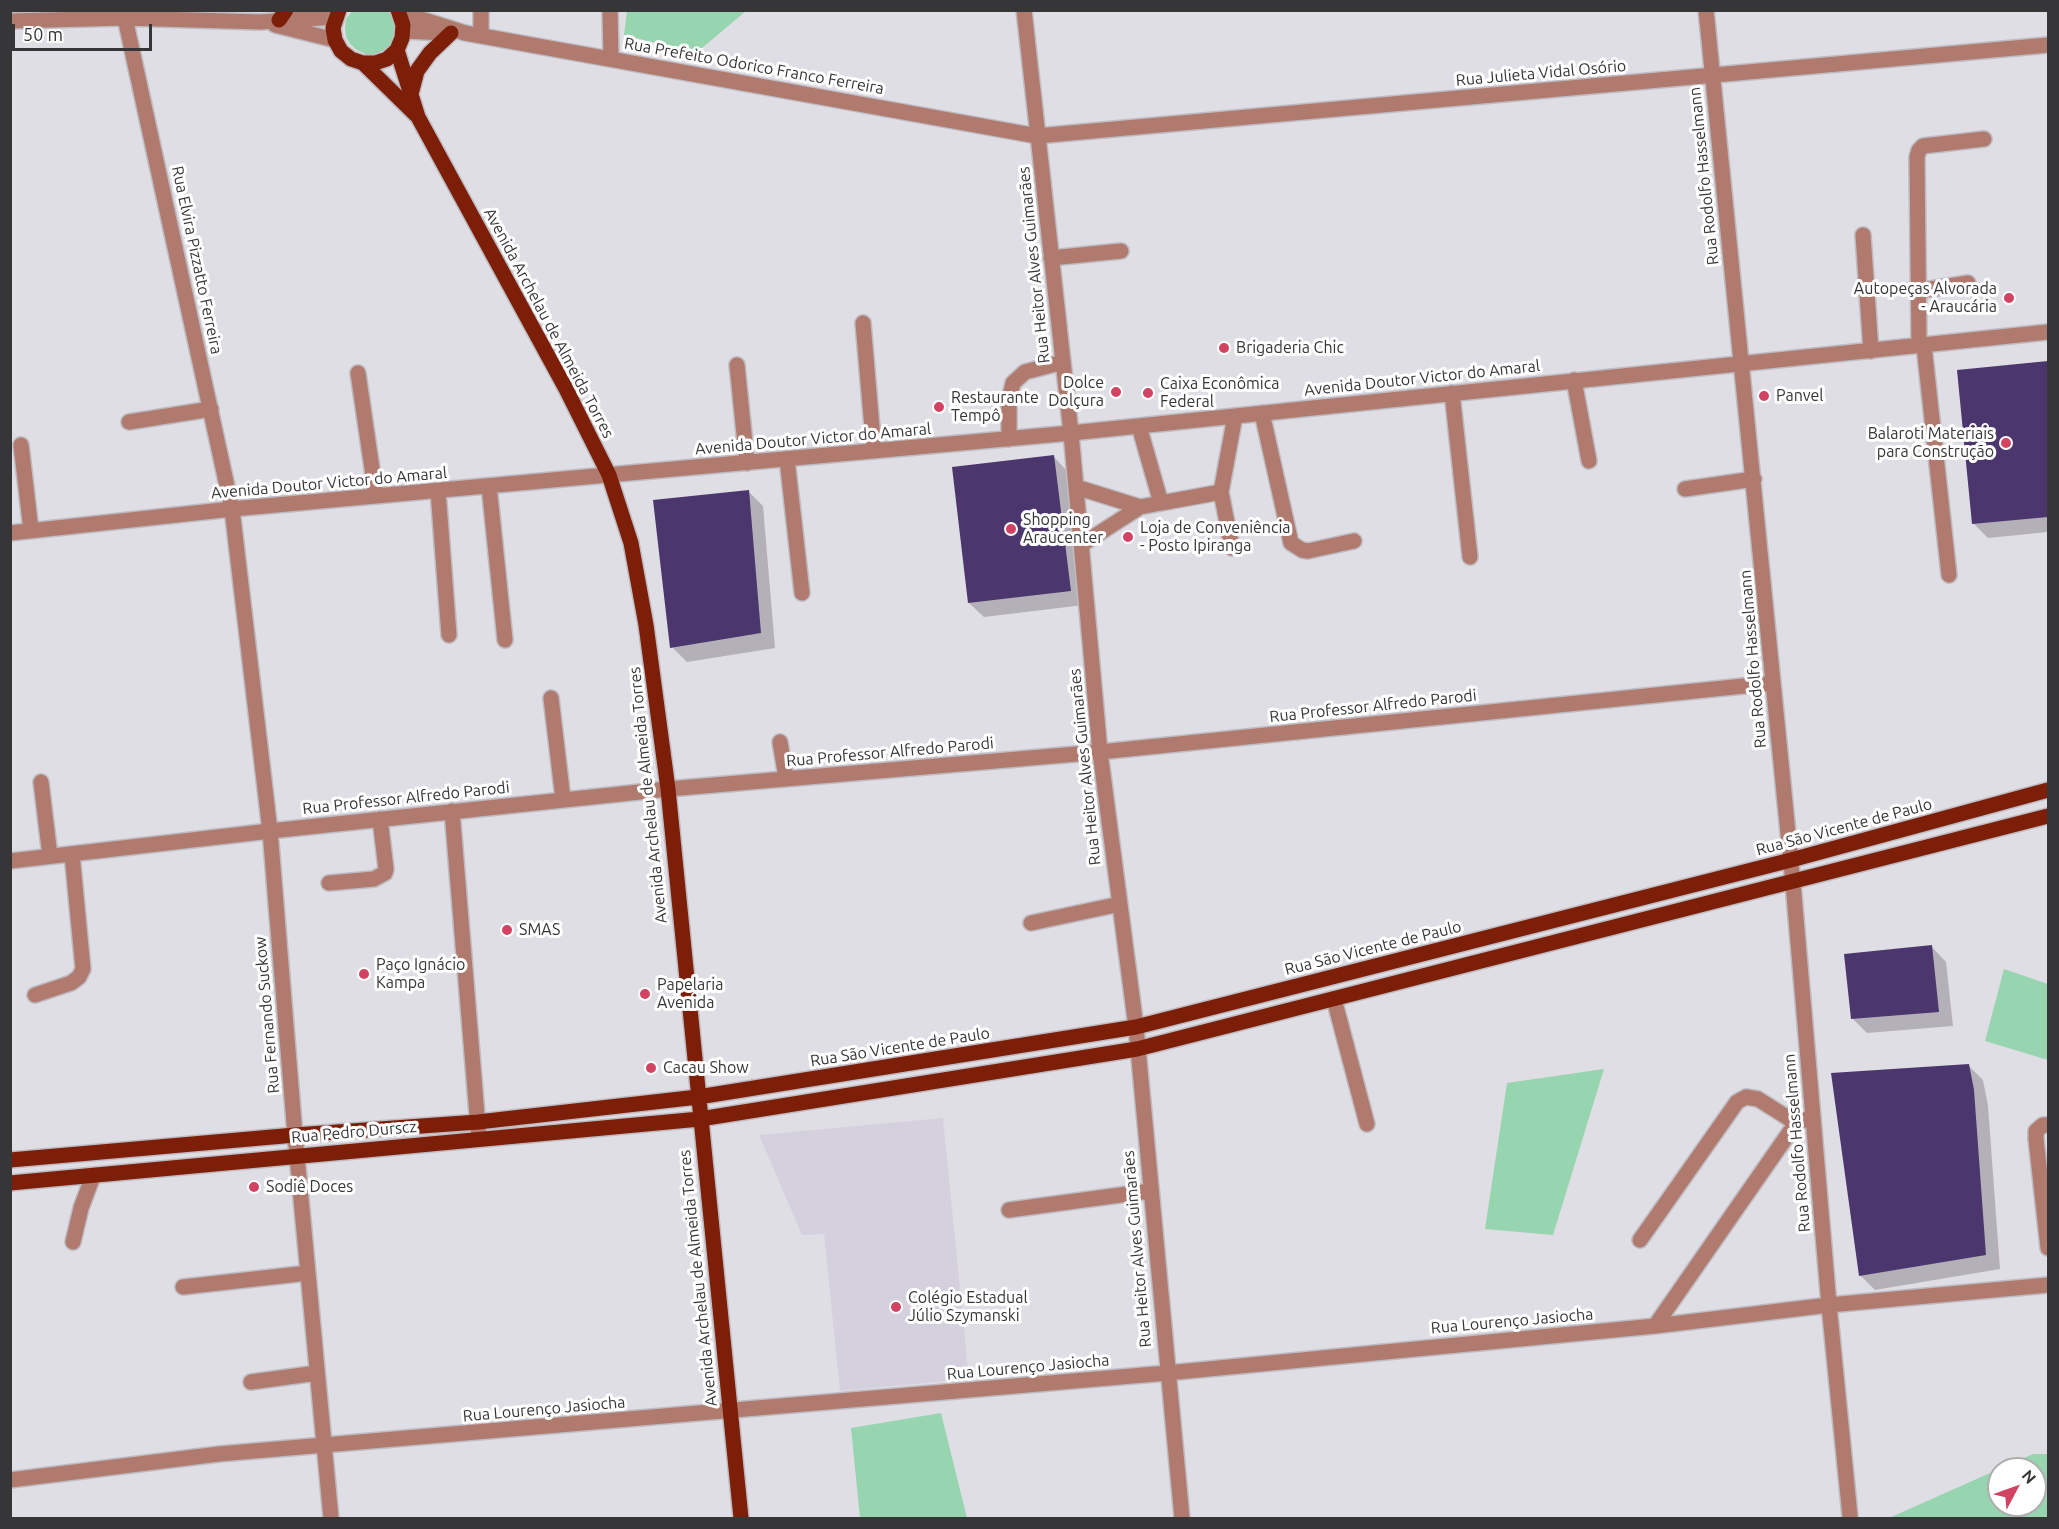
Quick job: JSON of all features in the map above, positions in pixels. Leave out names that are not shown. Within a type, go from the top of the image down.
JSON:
[{"type":"main road","points":[[363,63],[375,63],[387,58],[397,50],[403,31],[399,11]]},
{"type":"main road","points":[[335,40],[333,28],[337,14]]},
{"type":"main road","points":[[411,94],[417,71],[430,53],[458,33]]},
{"type":"main road","name":"Avenida Archelau de Almeida Torres","points":[[335,40],[341,51],[351,59],[363,63],[418,117]]},
{"type":"main road","name":"Avenida Archelau de Almeida Torres","points":[[397,50],[418,117],[566,389],[609,476],[631,543],[644,613],[668,789],[741,1518]]},
{"type":"main road","name":"Rua São Vicente de Paulo","points":[[698,1097],[1136,1027],[1791,860],[2049,790]]},
{"type":"main road","points":[[700,1119],[1137,1049],[2049,816]]},
{"type":"main road","name":"Rua Pedro Durscz","points":[[10,1160],[295,1135],[478,1122],[698,1097]]},
{"type":"main road","name":"Rua Pedro Durscz","points":[[10,1183],[700,1119]]},
{"type":"street","points":[[481,10],[481,36]]},
{"type":"street","points":[[610,10],[612,58]]},
{"type":"street","name":"Rua Heitor Alves Guimarães","points":[[1024,10],[1071,433],[1100,752],[1136,1027],[1182,1518]]},
{"type":"street","name":"Rua Rodolfo Hasselmann","points":[[1706,10],[1791,860],[1829,1305],[1850,1516]]},
{"type":"street","name":"Rua Prefeito Odorico Franco Ferreira","points":[[399,11],[458,33]]},
{"type":"street","points":[[260,22],[282,15],[337,14]]},
{"type":"street","points":[[15,17],[96,15],[125,18],[174,15],[260,22],[335,40]]},
{"type":"street","name":"Rua Elvira Pizzatto Ferreira","points":[[125,18],[232,509]]},
{"type":"street","name":"Rua Prefeito Odorico Franco Ferreira","points":[[403,31],[481,36],[1037,136]]},
{"type":"street","name":"Rua Julieta Vidal Osório","points":[[1037,136],[2049,45]]},
{"type":"street","points":[[1949,575],[1921,346],[1918,291],[1917,157],[1919,150],[1923,147],[1984,139]]},
{"type":"street","points":[[1863,235],[1871,351]]},
{"type":"street","points":[[1051,258],[1121,251]]},
{"type":"street","points":[[1918,291],[1968,284]]},
{"type":"street","points":[[863,323],[874,451]]},
{"type":"street","name":"Avenida Doutor Victor do Amaral","points":[[10,533],[232,509],[1071,433],[2049,332]]},
{"type":"street","points":[[1010,439],[1009,400],[1013,383],[1025,372],[1063,362]]},
{"type":"street","points":[[737,365],[747,463]]},
{"type":"street","points":[[358,373],[376,496]]},
{"type":"street","points":[[1574,380],[1589,461]]},
{"type":"street","points":[[1452,393],[1470,557]]},
{"type":"street","points":[[129,422],[211,409]]},
{"type":"street","points":[[1262,413],[1291,543],[1308,551],[1354,541]]},
{"type":"street","points":[[1232,548],[1221,492],[1235,416]]},
{"type":"street","points":[[1139,426],[1161,503]]},
{"type":"street","points":[[21,445],[31,530]]},
{"type":"street","points":[[787,459],[802,593]]},
{"type":"street","points":[[1685,489],[1754,479]]},
{"type":"street","points":[[489,486],[505,640]]},
{"type":"street","points":[[1076,487],[1140,507]]},
{"type":"street","points":[[438,491],[449,635]]},
{"type":"street","points":[[1081,545],[1140,507],[1221,492]]},
{"type":"street","name":"Rua Fernando Suckow","points":[[232,509],[270,831],[295,1135],[331,1518]]},
{"type":"street","name":"Rua Professor Alfredo Parodi","points":[[10,861],[563,799],[1100,752],[1773,683]]},
{"type":"street","points":[[550,698],[563,799]]},
{"type":"street","points":[[780,742],[786,778]]},
{"type":"street","points":[[40,782],[50,856]]},
{"type":"street","points":[[452,811],[479,1139]]},
{"type":"street","points":[[329,883],[374,879],[385,873],[380,819]]},
{"type":"street","points":[[35,995],[71,983],[80,977],[83,969],[72,854]]},
{"type":"street","points":[[1031,922],[1120,904]]},
{"type":"street","points":[[1334,999],[1367,1124]]},
{"type":"street","points":[[1640,1240],[1737,1102],[1746,1097],[1758,1099],[1796,1123]]},
{"type":"street","points":[[1654,1326],[1796,1123],[1813,1117]]},
{"type":"street","points":[[2049,1125],[2043,1125],[2036,1131],[2049,1248]]},
{"type":"street","points":[[73,1242],[81,1208],[93,1176]]},
{"type":"street","points":[[1009,1210],[1150,1191]]},
{"type":"street","points":[[183,1287],[308,1273]]},
{"type":"street","name":"Rua Lourenço Jasiocha","points":[[10,1480],[219,1454],[1167,1373],[1654,1326],[1829,1305],[2049,1285]]},
{"type":"street","points":[[251,1382],[317,1373]]},
{"type":"shaded area","name":"Colégio Estadual Júlio Szymanski","points":[[943,1118],[969,1379],[840,1391],[824,1234],[802,1235],[759,1135]]},
{"type":"green space","points":[[353,10],[387,11],[392,15],[395,35],[391,44],[375,54],[366,54],[350,44],[345,28],[346,19]]},
{"type":"green space","points":[[627,10],[746,11],[696,53],[624,35]]},
{"type":"green space","points":[[2004,969],[2048,984],[2048,1060],[1985,1041]]},
{"type":"green space","points":[[1604,1069],[1553,1235],[1485,1229],[1507,1083]]},
{"type":"green space","points":[[941,1413],[967,1518],[860,1518],[851,1428]]},
{"type":"green space","points":[[2033,1454],[2048,1454],[2048,1518],[1889,1518],[1987,1474],[1987,1517],[2047,1517],[2047,1457],[2026,1457]]},
{"type":"building","name":"Balaroti Materiais para Construção","points":[[2048,361],[2048,517],[1972,524],[1957,370]]},
{"type":"building","name":"Shopping Araucenter","points":[[1054,455],[1071,591],[968,603],[952,467]]},
{"type":"building","points":[[749,490],[761,633],[670,648],[653,500]]},
{"type":"building","points":[[1932,945],[1939,1012],[1851,1019],[1844,954]]},
{"type":"building","points":[[1969,1064],[1974,1090],[1986,1255],[1859,1276],[1831,1073]]},
{"type":"place","name":"Autopeças Alvorada - Araucária","points":[[2009,298]]},
{"type":"place","name":"Brigaderia Chic","points":[[1224,348]]},
{"type":"place","name":"Dolce Dolçura","points":[[1116,392]]},
{"type":"place","name":"Caixa Econômica Federal","points":[[1148,393]]},
{"type":"place","name":"Panvel","points":[[1764,396]]},
{"type":"place","name":"Restaurante Tempô","points":[[939,407]]},
{"type":"place","name":"Balaroti Materiais para Construção","points":[[2006,443]]},
{"type":"place","name":"Shopping Araucenter","points":[[1011,529]]},
{"type":"place","name":"Loja de Conveniência - Posto Ipiranga","points":[[1128,537]]},
{"type":"place","name":"SMAS","points":[[507,930]]},
{"type":"place","name":"Paço Ignácio Kampa","points":[[364,974]]},
{"type":"place","name":"Papelaria Avenida","points":[[645,994]]},
{"type":"place","name":"Cacau Show","points":[[651,1068]]},
{"type":"place","name":"Sodiê Doces","points":[[254,1187]]},
{"type":"place","name":"Colégio Estadual Júlio Szymanski","points":[[896,1307]]}]
